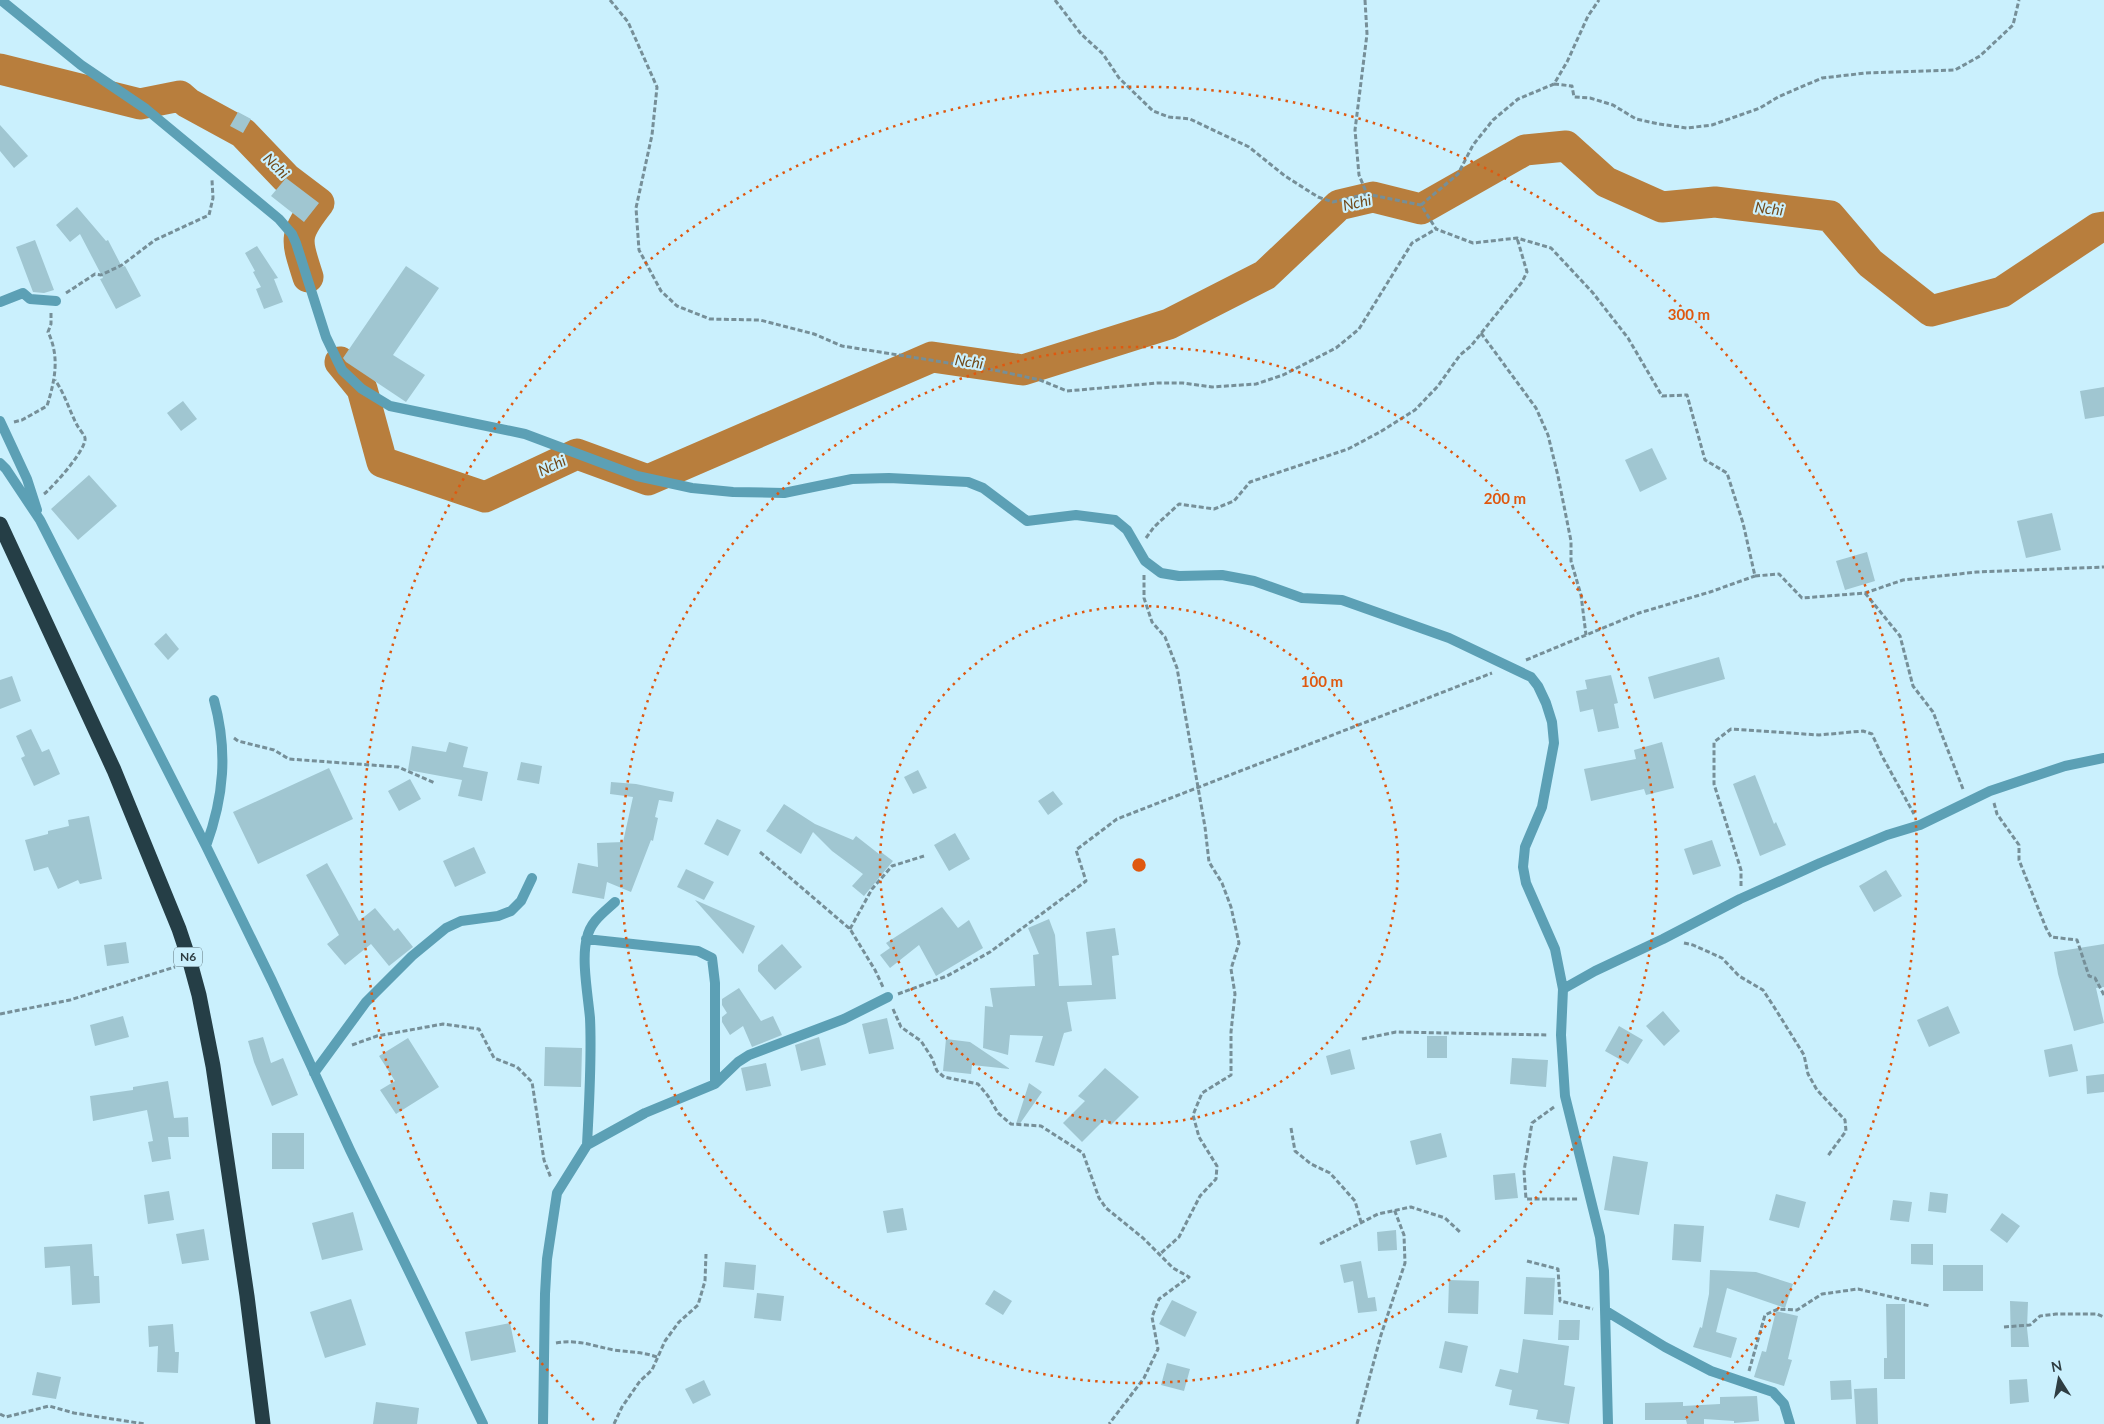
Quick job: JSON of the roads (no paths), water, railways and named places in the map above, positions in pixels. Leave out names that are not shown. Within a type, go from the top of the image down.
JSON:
[{"type":"highway","name":"N6","points":[[0,524],[114,770],[172,912],[190,962],[199,995],[219,1104],[247,1296],[263,1424]]},
{"type":"street","points":[[1,0],[81,64],[146,110],[211,162],[266,207],[292,234],[326,337],[342,370],[362,389],[390,406],[525,434],[637,476],[692,488],[733,492],[784,493],[852,479],[889,478],[968,482],[983,488],[1027,522],[1076,515],[1115,520],[1127,530],[1146,561],[1154,569],[1168,574],[1179,576],[1222,575],[1254,581],[1302,598],[1342,600],[1449,638],[1531,677],[1538,686],[1552,722],[1554,743],[1552,764],[1542,806],[1525,847],[1523,867],[1526,883],[1555,949],[1563,989],[1562,1035],[1565,1096],[1600,1238],[1604,1271],[1608,1424]]},
{"type":"street","points":[[0,302],[23,293],[30,298],[56,300]]},
{"type":"street","points":[[1,423],[34,497],[40,520]]},
{"type":"street","points":[[0,463],[40,520],[206,846],[483,1424]]},
{"type":"street","points":[[206,846],[219,798],[223,772],[221,728],[214,700]]},
{"type":"street","points":[[1563,989],[1595,971],[1663,939],[1740,899],[1887,835],[1920,825],[1990,791],[2065,766],[2104,758]]},
{"type":"street","points":[[314,1073],[366,1002],[412,956],[446,928],[461,921],[498,916],[512,911],[521,900],[532,878]]},
{"type":"street","points":[[588,1145],[590,1018],[586,987],[586,939],[591,925],[614,902]]},
{"type":"street","points":[[586,939],[698,951],[712,958],[715,983],[715,1084]]},
{"type":"street","points":[[544,1424],[545,1294],[547,1259],[557,1193],[588,1145],[645,1113],[715,1084],[738,1062],[749,1055],[844,1019],[888,997]]},
{"type":"street","points":[[1606,1311],[1665,1348],[1711,1371],[1773,1392],[1784,1404],[1790,1424]]},
{"type":"waterway","name":"Nchi","points":[[0,69],[140,104],[180,96],[188,103],[243,133],[286,178],[319,203],[305,223],[299,238],[299,246],[308,277]]},
{"type":"waterway","name":"Nchi","points":[[340,362],[362,389],[382,462],[485,497],[577,454],[648,480],[932,357],[1023,370],[1169,324],[1265,275],[1339,205],[1373,197],[1421,209],[1525,150],[1566,146],[1606,182],[1662,207],[1715,202],[1830,216],[1870,263],[1931,311],[2002,292],[2098,228],[2104,227]]}]
